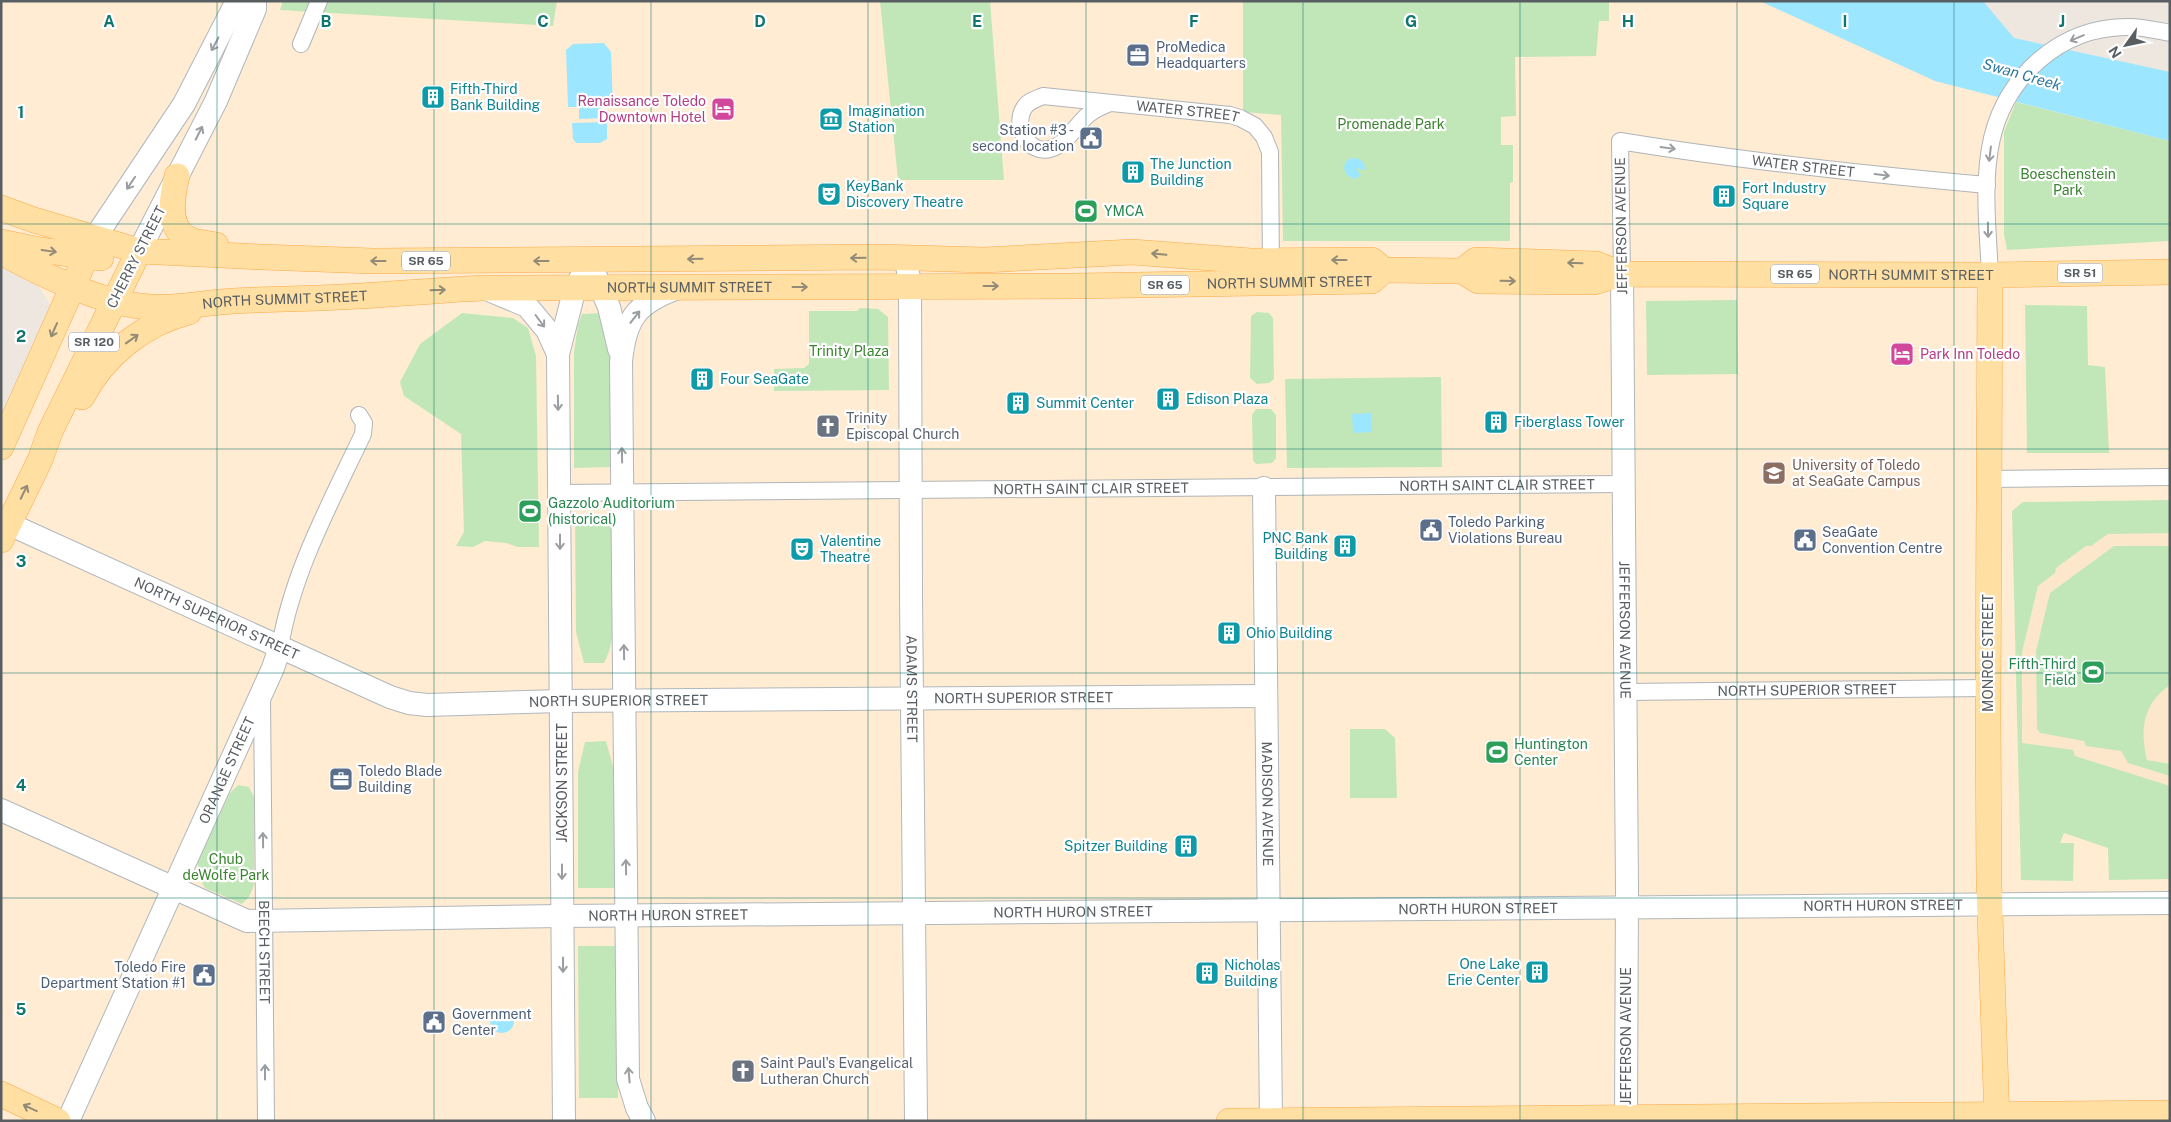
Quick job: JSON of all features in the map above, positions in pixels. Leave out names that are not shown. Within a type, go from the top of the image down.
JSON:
[{"type":"main road","points":[[177,176],[172,208],[176,223],[183,234],[194,241],[262,256]]},
{"type":"main road","name":"NORTH SUMMIT STREET","points":[[1,208],[90,248],[139,252],[374,261],[906,258],[984,260],[1132,252],[1188,257],[1271,271],[1372,281],[1384,270],[1462,271],[1478,281],[1594,282],[1622,274],[1990,275],[2170,272]]},
{"type":"main road","points":[[1,242],[90,248]]},
{"type":"main road","name":"SR 120","points":[[1,447],[90,248]]},
{"type":"main road","name":"NORTH SUMMIT STREET","points":[[1,252],[41,272],[114,301],[139,306],[163,307],[232,301],[341,298],[419,291],[484,288],[1189,284],[1271,271]]},
{"type":"main road","name":"CHERRY STREET","points":[[3,526],[40,460],[50,432],[139,252]]},
{"type":"main road","points":[[1069,256],[1062,272],[1065,278],[1074,286]]},
{"type":"main road","points":[[1188,257],[1196,272],[1189,284]]},
{"type":"main road","name":"MONROE STREET","points":[[1990,275],[1988,688],[1990,905],[1997,1118]]},
{"type":"main road","points":[[40,460],[59,439],[88,385],[109,358],[121,348],[161,322],[232,301]]},
{"type":"main road","points":[[1,1094],[58,1121]]},
{"type":"main road","points":[[1229,1121],[1997,1118],[2170,1113]]},
{"type":"street","points":[[90,248],[184,104],[237,1]]},
{"type":"street","name":"CHERRY STREET","points":[[139,252],[226,78],[255,9],[255,1]]},
{"type":"street","points":[[301,44],[320,1]]},
{"type":"street","name":"MONROE STREET","points":[[1990,275],[1987,185],[1992,140],[1997,124],[2015,86],[2031,67],[2052,50],[2096,30],[2141,27],[2170,33]]},
{"type":"street","name":"WATER STREET","points":[[1110,103],[1090,113],[1068,138],[1050,149],[1041,150],[1033,148],[1026,140],[1021,129],[1020,116],[1024,107],[1031,100],[1043,96],[1230,115],[1249,122],[1260,132],[1270,152],[1271,271]]},
{"type":"street","name":"WATER STREET","points":[[1620,141],[1750,161],[1932,181],[1987,185]]},
{"type":"street","name":"JEFFERSON AVENUE","points":[[1620,141],[1626,692],[1627,909],[1625,1119]]},
{"type":"street","name":"ADAMS STREET","points":[[906,258],[910,286],[916,1121]]},
{"type":"street","points":[[590,261],[612,315],[621,362]]},
{"type":"street","name":"JACKSON STREET","points":[[564,1121],[558,354],[574,288],[590,261]]},
{"type":"street","name":"JACKSON STREET","points":[[484,288],[527,306],[547,330],[558,354]]},
{"type":"street","points":[[644,1121],[637,1108],[628,1079],[621,362],[626,328],[636,315],[658,296],[681,288]]},
{"type":"street","name":"ORANGE STREET","points":[[68,1121],[262,692],[280,647],[283,627],[300,575],[363,434],[364,422],[359,415]]},
{"type":"street","points":[[1988,479],[2170,477]]},
{"type":"street","name":"NORTH SAINT CLAIR STREET","points":[[559,493],[1623,484]]},
{"type":"street","name":"MADISON AVENUE","points":[[1264,488],[1271,1121]]},
{"type":"street","name":"NORTH SUPERIOR STREET","points":[[3,526],[390,697],[409,703],[427,705],[561,701],[1266,696]]},
{"type":"street","name":"NORTH SUPERIOR STREET","points":[[1626,692],[1988,688]]},
{"type":"street","name":"BEECH STREET","points":[[262,692],[266,1121]]},
{"type":"street","name":"NORTH HURON STREET","points":[[1,810],[238,919],[264,922],[563,916],[1269,912],[2170,903]]},
{"type":"shaded area","points":[[1,1],[1760,1],[1935,81],[2170,141],[2170,1121],[1,1121],[1,421],[53,309],[38,285],[1,264]]},
{"type":"green space","points":[[283,1],[557,1],[553,26],[280,10]]},
{"type":"green space","points":[[880,1],[990,1],[1004,180],[898,180]]},
{"type":"green space","name":"Promenade Park","points":[[1243,1],[1609,1],[1609,21],[1599,21],[1596,56],[1515,57],[1516,116],[1501,117],[1501,145],[1513,145],[1513,182],[1510,183],[1510,241],[1283,241],[1281,115],[1243,112]]},
{"type":"green space","name":"Boeschenstein Park","points":[[2016,102],[2170,141],[2170,241],[2007,250],[2004,235],[2004,132]]},
{"type":"green space","points":[[1737,300],[1738,374],[1647,375],[1646,301]]},
{"type":"green space","points":[[2025,305],[2087,306],[2088,365],[2105,367],[2109,453],[2027,453]]},
{"type":"green space","name":"Trinity Plaza","points":[[860,308],[878,309],[888,317],[889,390],[774,391],[774,369],[804,368],[809,364],[809,311],[857,311]]},
{"type":"green space","points":[[1257,312],[1269,313],[1273,318],[1274,379],[1269,383],[1257,384],[1250,378],[1251,316]]},
{"type":"green space","points":[[462,313],[513,318],[528,328],[536,356],[539,547],[518,547],[506,543],[485,541],[473,547],[456,546],[464,532],[461,434],[404,396],[400,382],[420,344]]},
{"type":"green space","points":[[603,313],[611,345],[613,467],[574,468],[574,352],[578,325],[582,314]]},
{"type":"green space","points":[[1441,377],[1442,467],[1287,468],[1285,379]]},
{"type":"green space","points":[[1256,409],[1271,409],[1276,415],[1276,458],[1272,463],[1256,464],[1253,460],[1252,415]]},
{"type":"green space","name":"Fifth-Third Field","points":[[2170,500],[2170,879],[2109,880],[2108,848],[2064,833],[2060,843],[2074,843],[2073,881],[2021,880],[2012,511],[2023,502]]},
{"type":"green space","points":[[575,517],[613,518],[615,614],[610,649],[604,663],[584,663],[576,632]]},
{"type":"green space","points":[[1350,729],[1385,729],[1395,738],[1397,798],[1350,798]]},
{"type":"green space","points":[[606,741],[615,774],[617,888],[578,888],[578,772],[585,742]]},
{"type":"green space","name":"Chub deWolfe Park","points":[[238,785],[249,787],[254,797],[254,885],[249,897],[242,904],[205,888],[198,876],[198,861],[230,793]]},
{"type":"green space","points":[[578,946],[617,946],[618,1098],[579,1098]]},
{"type":"sand","points":[[2170,533],[2170,546],[2114,546],[2050,593],[2036,651],[2037,729],[2040,733],[2084,741],[2086,746],[2121,751],[2128,763],[2170,776],[2170,786],[2075,756],[2073,750],[2022,743],[2022,652],[2038,586],[2055,573],[2056,568],[2086,546],[2091,546],[2108,534]]},
{"type":"sand","points":[[2170,685],[2170,764],[2147,760],[2144,729],[2149,709],[2161,692]]},
{"type":"water","name":"Swan Creek","points":[[1760,1],[1983,1],[2014,38],[2170,72],[2170,141],[1935,81]]},
{"type":"water","points":[[604,43],[611,52],[613,107],[601,108],[602,118],[579,119],[579,107],[568,107],[566,50],[573,44]]},
{"type":"water","points":[[607,122],[607,139],[600,143],[576,143],[573,139],[572,123]]},
{"type":"water","points":[[1352,158],[1359,159],[1364,163],[1365,170],[1356,168],[1361,176],[1353,179],[1346,174],[1344,168],[1346,162]]},
{"type":"water","points":[[1371,413],[1372,432],[1353,433],[1352,414]]},
{"type":"water","points":[[502,1009],[507,1010],[513,1016],[513,1026],[507,1032],[502,1033],[497,1032],[491,1026],[490,1021],[491,1016],[497,1010]]},
{"type":"place","name":"ProMedica Headquarters","points":[[1138,55]]},
{"type":"place","name":"Fifth-Third Bank Building","points":[[433,97]]},
{"type":"place","name":"Renaissance Toledo Downtown Hotel","points":[[723,109]]},
{"type":"place","name":"Imagination Station","points":[[831,119]]},
{"type":"place","name":"Station #3 - second location","points":[[1091,138]]},
{"type":"place","name":"The Junction Building","points":[[1133,172]]},
{"type":"place","name":"KeyBank Discovery Theatre","points":[[829,194]]},
{"type":"place","name":"Fort Industry Square","points":[[1724,196]]},
{"type":"place","name":"YMCA","points":[[1086,211]]},
{"type":"place","name":"Park Inn Toledo","points":[[1902,354]]},
{"type":"place","name":"Four SeaGate","points":[[702,379]]},
{"type":"place","name":"Edison Plaza","points":[[1168,399]]},
{"type":"place","name":"Summit Center","points":[[1018,403]]},
{"type":"place","name":"Fiberglass Tower","points":[[1496,422]]},
{"type":"place","name":"Trinity Episcopal Church","points":[[828,426]]},
{"type":"place","name":"University of Toledo at SeaGate Campus","points":[[1774,473]]},
{"type":"place","name":"Gazzolo Auditorium (historical)","points":[[530,511]]},
{"type":"place","name":"Toledo Parking Violations Bureau","points":[[1431,530]]},
{"type":"place","name":"SeaGate Convention Centre","points":[[1805,540]]},
{"type":"place","name":"PNC Bank Building","points":[[1345,546]]},
{"type":"place","name":"Valentine Theatre","points":[[802,549]]},
{"type":"place","name":"Ohio Building","points":[[1229,633]]},
{"type":"place","name":"Fifth-Third Field","points":[[2093,672]]},
{"type":"place","name":"Huntington Center","points":[[1497,752]]},
{"type":"place","name":"Toledo Blade Building","points":[[341,779]]},
{"type":"place","name":"Spitzer Building","points":[[1186,846]]},
{"type":"place","name":"One Lake Erie Center","points":[[1537,972]]},
{"type":"place","name":"Nicholas Building","points":[[1207,973]]},
{"type":"place","name":"Toledo Fire Department Station #1","points":[[204,975]]},
{"type":"place","name":"Government Center","points":[[434,1022]]},
{"type":"place","name":"Saint Paul's Evangelical Lutheran Church","points":[[743,1071]]}]
